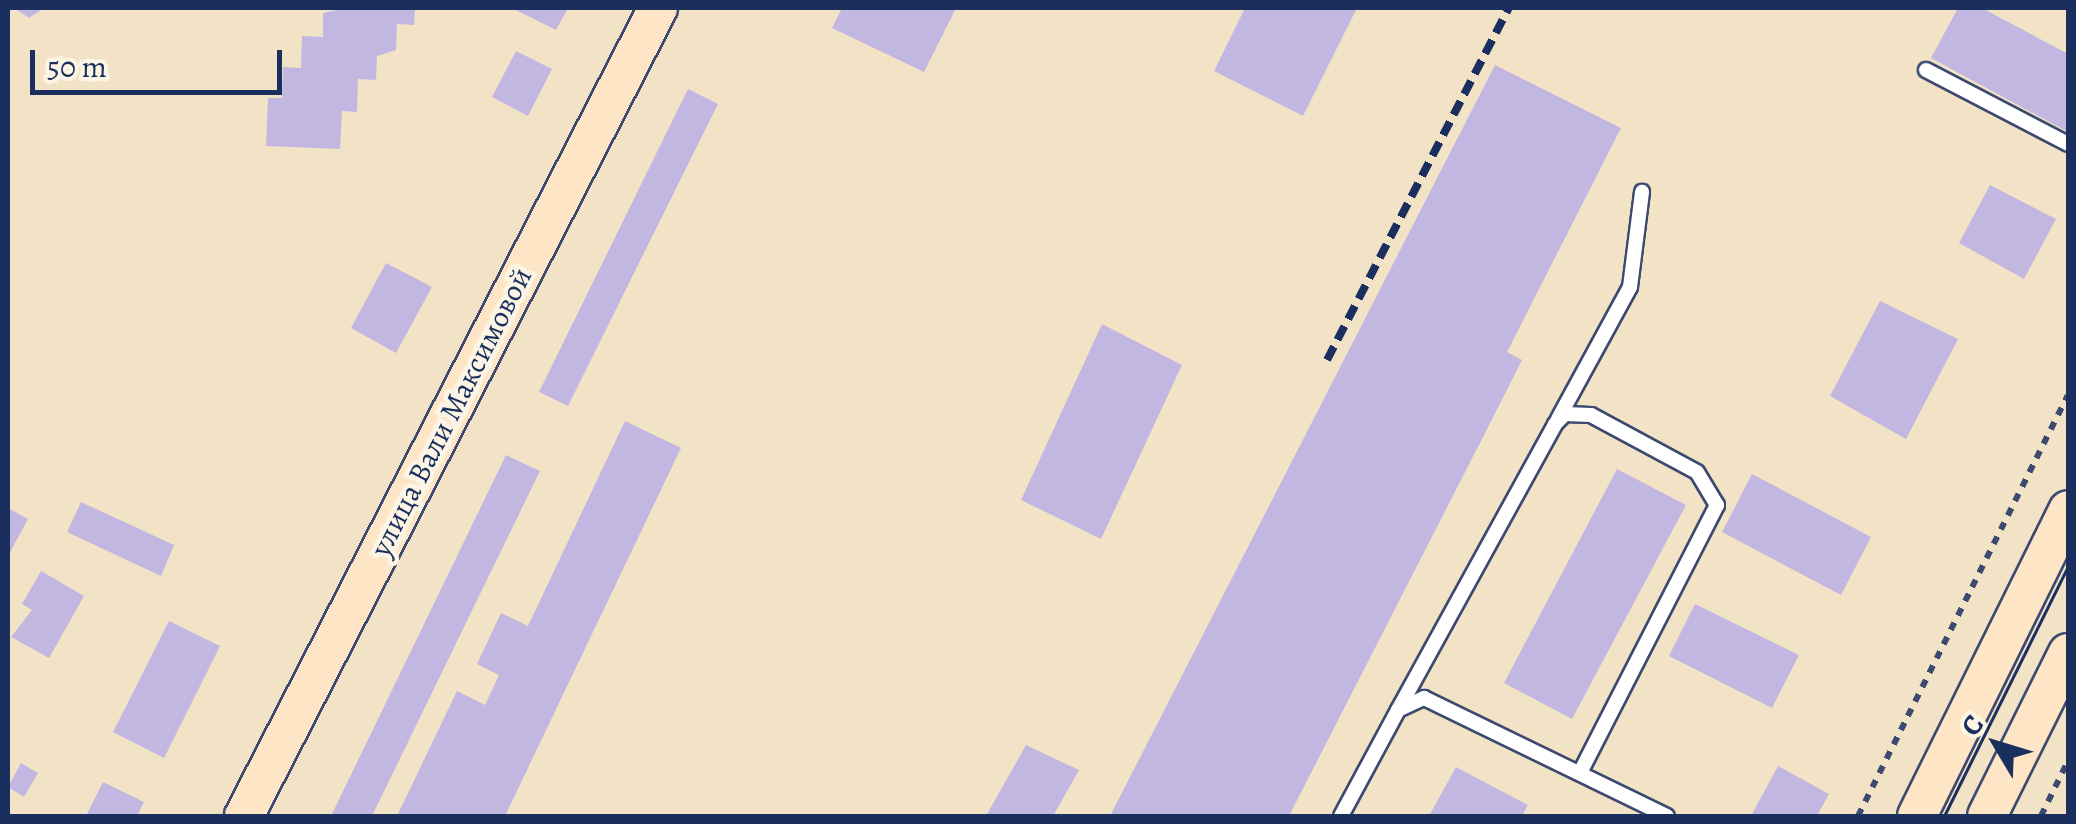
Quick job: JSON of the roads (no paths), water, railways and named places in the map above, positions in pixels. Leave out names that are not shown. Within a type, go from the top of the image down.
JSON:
[{"type":"street","name":"улица Вали Максимовой","points":[[244,816],[658,8]]},
{"type":"street","points":[[1917,816],[2068,510]]},
{"type":"street","points":[[1988,816],[2068,653]]},
{"type":"lane","points":[[1926,70],[2068,144]]},
{"type":"lane","points":[[1341,816],[1630,287],[1642,192]]},
{"type":"lane","points":[[1555,424],[1565,414],[1591,415],[1698,472],[1717,505],[1580,773]]},
{"type":"lane","points":[[1398,710],[1431,698],[1667,816]]},
{"type":"tram line","points":[[1944,816],[2068,566]]},
{"type":"railway","points":[[1327,360],[1509,8]]}]
